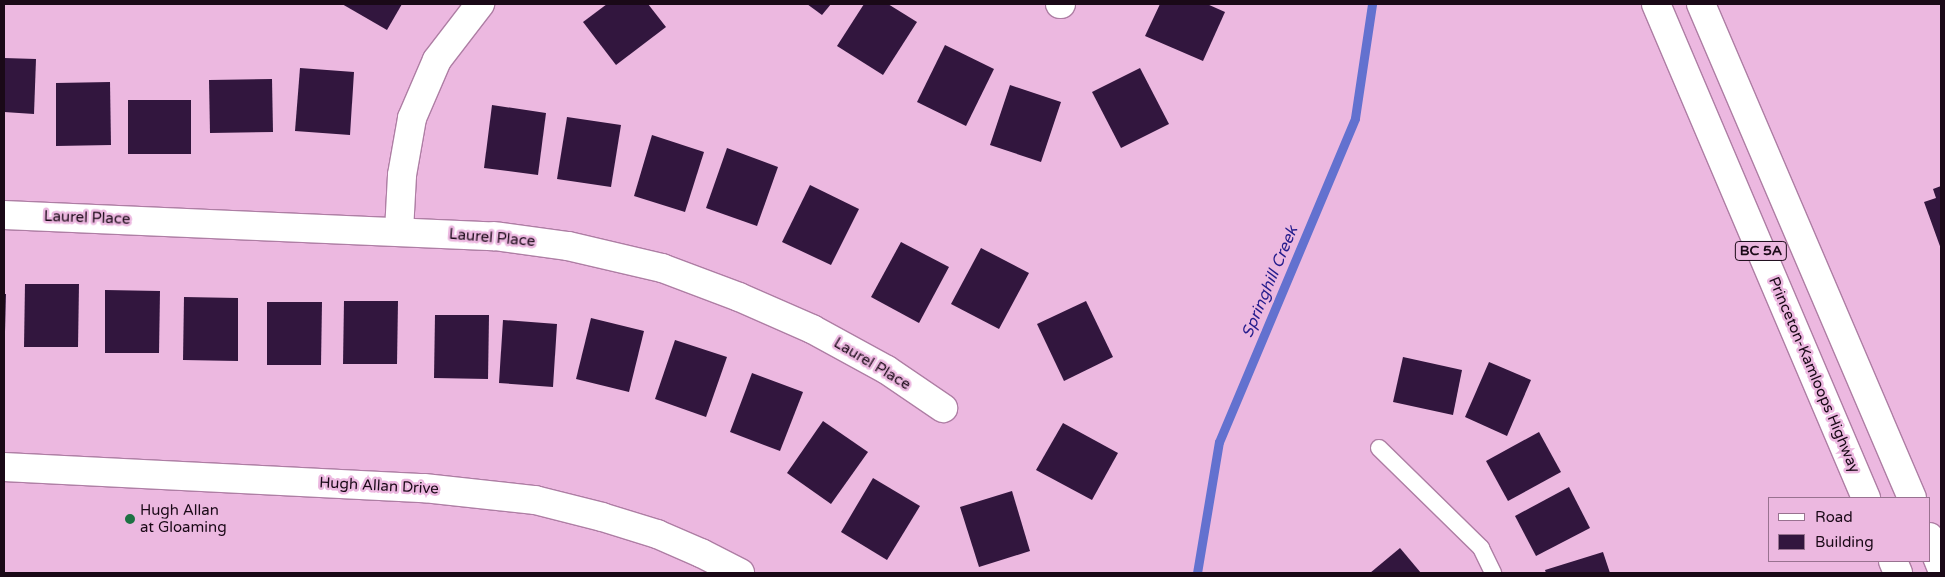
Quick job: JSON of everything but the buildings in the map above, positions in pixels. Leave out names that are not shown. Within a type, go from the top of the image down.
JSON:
[{"type":"main road","points":[[399,231],[402,176],[412,118],[437,60],[480,4]]},
{"type":"main road","name":"Princeton-Kamloops Highway","points":[[1656,4],[1866,497]]},
{"type":"main road","name":"BC 5A","points":[[1702,4],[1912,497]]},
{"type":"main road","name":"Laurel Place","points":[[4,215],[494,236],[568,246],[662,268],[739,297],[812,329],[887,370],[943,408]]},
{"type":"main road","name":"Hugh Allan Drive","points":[[4,467],[424,488],[535,500],[602,517],[657,534],[701,553],[740,573]]},
{"type":"main road","points":[[1930,540],[1941,566]]},
{"type":"lane","points":[[1379,448],[1480,548],[1493,573]]},
{"type":"waterway","name":"Springhill Creek","points":[[1197,573],[1219,442],[1355,118],[1372,4]]},
{"type":"place","name":"Hugh Allan at Gloaming","points":[[130,519]]}]
